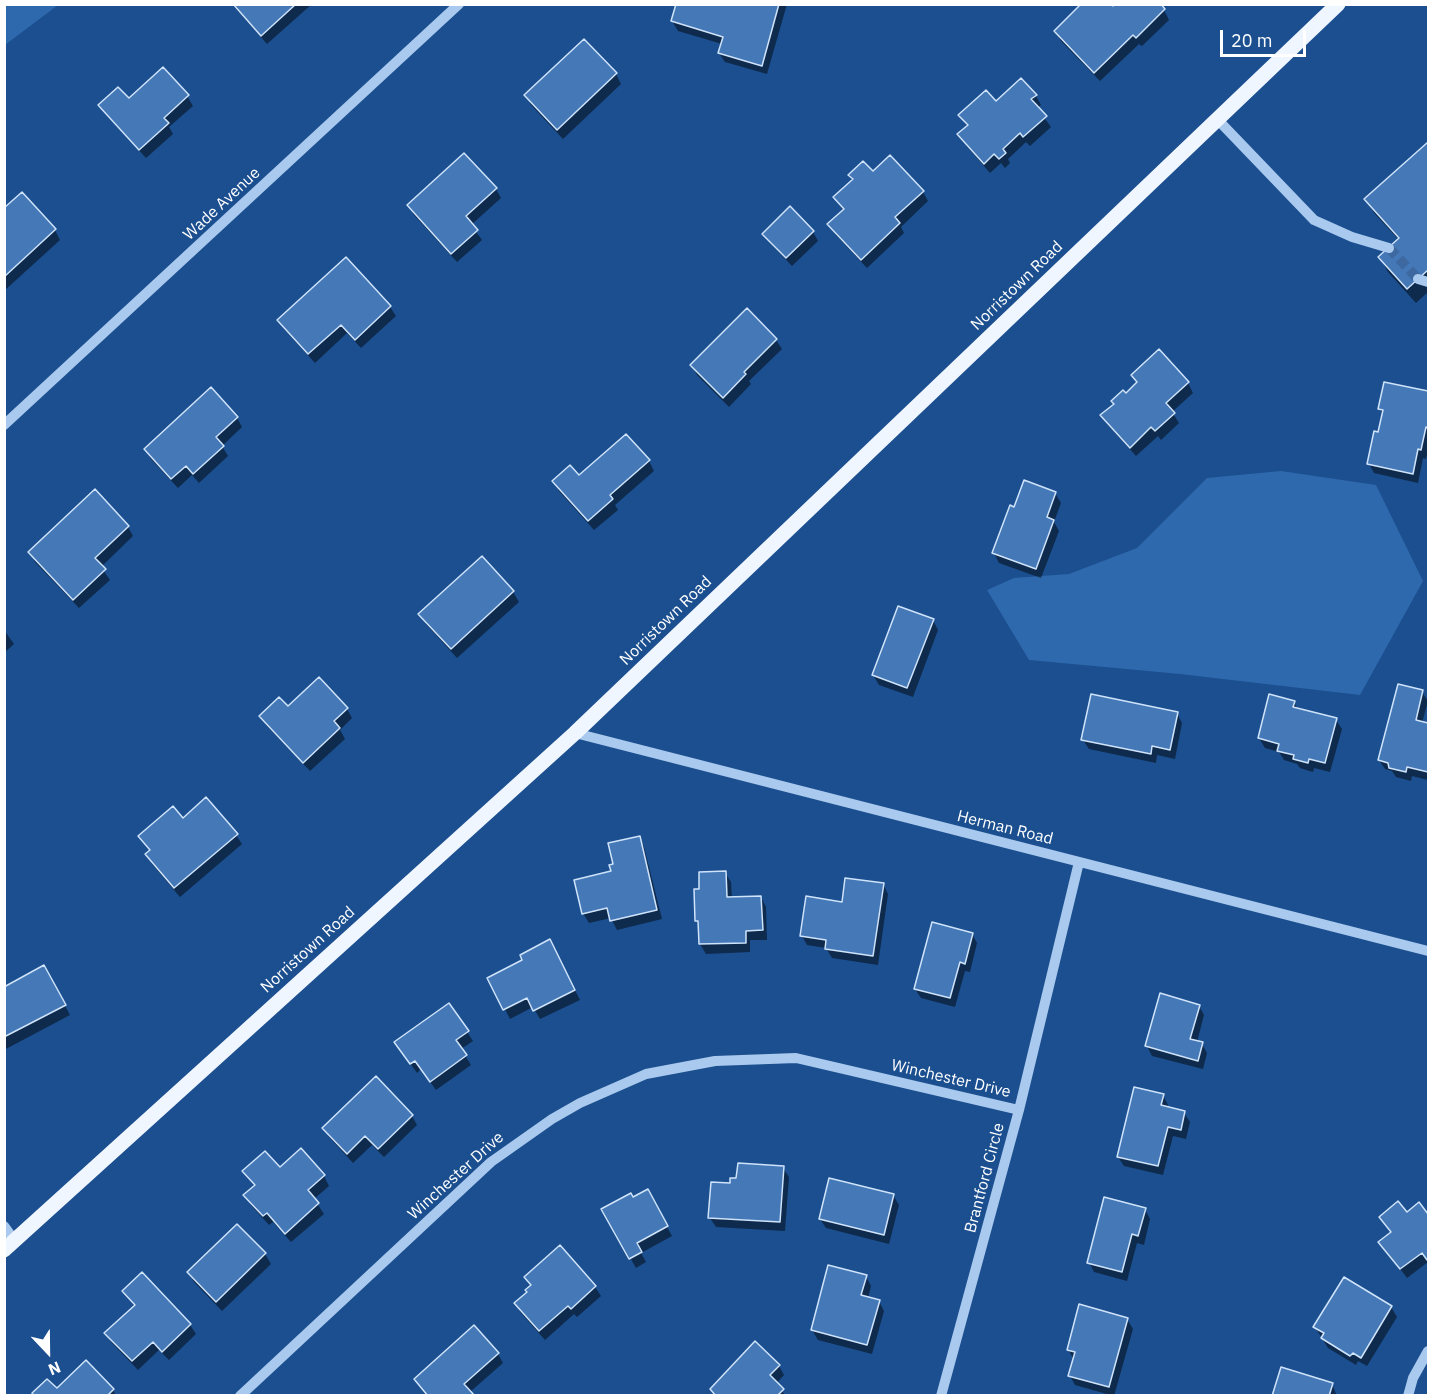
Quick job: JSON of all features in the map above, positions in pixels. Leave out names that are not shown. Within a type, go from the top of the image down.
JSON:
[{"type":"main road","name":"Norristown Road","points":[[10,1245],[575,733],[1338,4]]},
{"type":"street","name":"Wade Avenue","points":[[4,425],[459,4]]},
{"type":"street","points":[[1218,120],[1314,220],[1352,237],[1389,248]]},
{"type":"street","name":"Herman Road","points":[[575,733],[1428,951]]},
{"type":"street","name":"Brantford Circle","points":[[941,1395],[1019,1110],[1079,862]]},
{"type":"street","name":"Winchester Drive","points":[[240,1395],[491,1162],[552,1119],[580,1103],[646,1074],[715,1061],[796,1058],[1019,1110]]},
{"type":"street","points":[[4,1226],[10,1245]]},
{"type":"street","points":[[1408,1395],[1413,1378],[1428,1351]]},
{"type":"shaded area","points":[[5,4],[58,4],[58,5],[5,45]]},
{"type":"shaded area","points":[[1281,471],[1376,485],[1423,581],[1360,695],[1180,674],[1029,660],[987,590],[1014,578],[1069,574],[1137,548],[1207,478]]},
{"type":"building","points":[[233,4],[296,4],[261,36]]},
{"type":"building","points":[[676,4],[779,4],[762,66],[718,53],[723,37],[671,21]]},
{"type":"building","points":[[1081,4],[1111,4],[1113,6],[1114,4],[1161,4],[1165,9],[1136,38],[1133,35],[1094,73],[1054,31]]},
{"type":"building","points":[[584,39],[617,73],[557,130],[524,95]]},
{"type":"building","points":[[163,67],[189,95],[164,118],[169,123],[139,150],[98,105],[118,87],[129,98]]},
{"type":"building","points":[[1021,78],[1037,95],[1031,99],[1047,116],[1023,137],[1020,133],[1003,149],[1006,153],[999,159],[994,154],[984,164],[957,134],[968,125],[958,115],[986,90],[996,101]]},
{"type":"building","points":[[1428,142],[1428,270],[1407,289],[1378,257],[1399,238],[1364,199]]},
{"type":"building","points":[[464,153],[497,188],[466,216],[478,230],[451,254],[407,205]]},
{"type":"building","points":[[890,155],[924,191],[895,217],[900,223],[861,260],[827,224],[844,209],[833,197],[853,179],[848,175],[863,161],[873,171]]},
{"type":"building","points":[[22,192],[56,229],[4,277],[4,208]]},
{"type":"building","points":[[790,206],[814,231],[786,258],[762,234]]},
{"type":"building","points":[[346,257],[391,306],[355,340],[341,325],[308,354],[277,320]]},
{"type":"building","points":[[747,308],[777,339],[744,372],[746,374],[723,398],[690,365]]},
{"type":"building","points":[[1159,349],[1189,382],[1166,403],[1175,413],[1155,431],[1151,427],[1130,448],[1100,415],[1114,404],[1111,401],[1123,390],[1126,393],[1137,382],[1131,375]]},
{"type":"building","points":[[1384,382],[1428,391],[1428,428],[1426,427],[1421,450],[1418,449],[1413,474],[1367,464],[1374,431],[1378,432],[1383,410],[1378,409]]},
{"type":"building","points":[[211,387],[238,417],[216,437],[224,446],[193,474],[186,466],[171,479],[144,449]]},
{"type":"building","points":[[626,434],[650,460],[610,495],[613,499],[588,521],[552,481],[570,465],[579,475]]},
{"type":"building","points":[[1024,480],[1056,492],[1047,517],[1054,520],[1036,569],[992,553],[1010,505],[1014,507]]},
{"type":"building","points":[[95,489],[129,526],[95,558],[106,569],[73,600],[28,552]]},
{"type":"building","points":[[482,556],[514,591],[451,649],[418,614]]},
{"type":"building","points":[[898,606],[934,619],[907,688],[872,675]]},
{"type":"building","points":[[319,677],[348,708],[334,721],[340,728],[303,763],[259,716],[279,697],[288,706]]},
{"type":"building","points":[[1398,684],[1423,690],[1416,720],[1428,723],[1428,772],[1407,767],[1406,772],[1389,768],[1388,763],[1378,760]]},
{"type":"building","points":[[1091,694],[1178,712],[1170,750],[1152,746],[1151,754],[1081,740]]},
{"type":"building","points":[[1269,694],[1295,701],[1293,707],[1337,718],[1325,763],[1309,759],[1308,763],[1293,759],[1294,755],[1277,751],[1279,744],[1258,738]]},
{"type":"building","points":[[206,797],[238,834],[174,888],[145,854],[150,850],[138,836],[173,806],[183,818]]},
{"type":"building","points":[[640,836],[657,910],[610,921],[607,908],[582,914],[574,880],[611,871],[609,865],[613,864],[608,843]]},
{"type":"building","points":[[726,871],[727,897],[761,896],[763,930],[746,931],[746,943],[699,944],[698,921],[695,921],[694,889],[699,889],[699,872]]},
{"type":"building","points":[[845,878],[884,883],[873,956],[825,949],[826,940],[800,936],[806,896],[842,902]]},
{"type":"building","points":[[932,922],[973,933],[965,964],[960,962],[950,998],[914,989]]},
{"type":"building","points":[[550,939],[575,990],[533,1011],[527,998],[503,1010],[487,978],[522,960],[520,955]]},
{"type":"building","points":[[44,965],[66,1005],[4,1037],[4,987]]},
{"type":"building","points":[[1160,993],[1200,1005],[1190,1039],[1203,1042],[1198,1061],[1145,1046]]},
{"type":"building","points":[[449,1003],[469,1031],[456,1040],[467,1055],[430,1082],[415,1061],[410,1064],[394,1042]]},
{"type":"building","points":[[376,1076],[413,1115],[378,1149],[365,1136],[347,1154],[322,1128]]},
{"type":"building","points":[[1134,1087],[1164,1094],[1161,1105],[1185,1111],[1181,1130],[1168,1127],[1158,1166],[1117,1157]]},
{"type":"building","points":[[301,1148],[325,1175],[308,1190],[319,1203],[285,1234],[267,1213],[263,1216],[243,1195],[255,1185],[242,1171],[265,1151],[280,1167]]},
{"type":"building","points":[[738,1163],[784,1166],[780,1222],[708,1218],[711,1182],[730,1183],[730,1178],[736,1178]]},
{"type":"building","points":[[829,1178],[894,1194],[884,1235],[819,1219]]},
{"type":"building","points":[[648,1189],[668,1226],[637,1243],[642,1252],[629,1259],[601,1209],[631,1193],[633,1197]]},
{"type":"building","points":[[1104,1197],[1146,1208],[1138,1236],[1132,1234],[1122,1272],[1087,1263]]},
{"type":"building","points":[[1398,1201],[1407,1212],[1419,1202],[1428,1214],[1428,1259],[1422,1253],[1400,1269],[1378,1242],[1391,1232],[1379,1217]]},
{"type":"building","points":[[237,1224],[266,1253],[216,1302],[187,1272]]},
{"type":"building","points":[[560,1245],[596,1286],[571,1309],[568,1306],[539,1331],[514,1303],[527,1292],[525,1290],[531,1285],[524,1277]]},
{"type":"building","points":[[828,1265],[867,1275],[861,1295],[880,1300],[867,1345],[811,1330]]},
{"type":"building","points":[[142,1272],[191,1324],[162,1352],[153,1342],[132,1361],[104,1333],[135,1305],[122,1291]]},
{"type":"building","points":[[1344,1277],[1392,1306],[1361,1358],[1353,1353],[1350,1356],[1321,1338],[1324,1333],[1313,1327]]},
{"type":"building","points":[[1079,1304],[1128,1318],[1109,1387],[1068,1376],[1075,1352],[1067,1350]]},
{"type":"building","points":[[474,1325],[499,1353],[464,1384],[475,1396],[428,1396],[414,1379]]},
{"type":"building","points":[[755,1341],[780,1365],[770,1375],[784,1389],[777,1396],[716,1396],[710,1389]]},
{"type":"building","points":[[86,1360],[114,1389],[107,1396],[34,1396],[32,1393],[47,1379],[57,1388]]},
{"type":"building","points":[[1281,1367],[1333,1383],[1329,1396],[1272,1396]]},
{"type":"tunnel","points":[[1389,248],[1418,279]]}]
